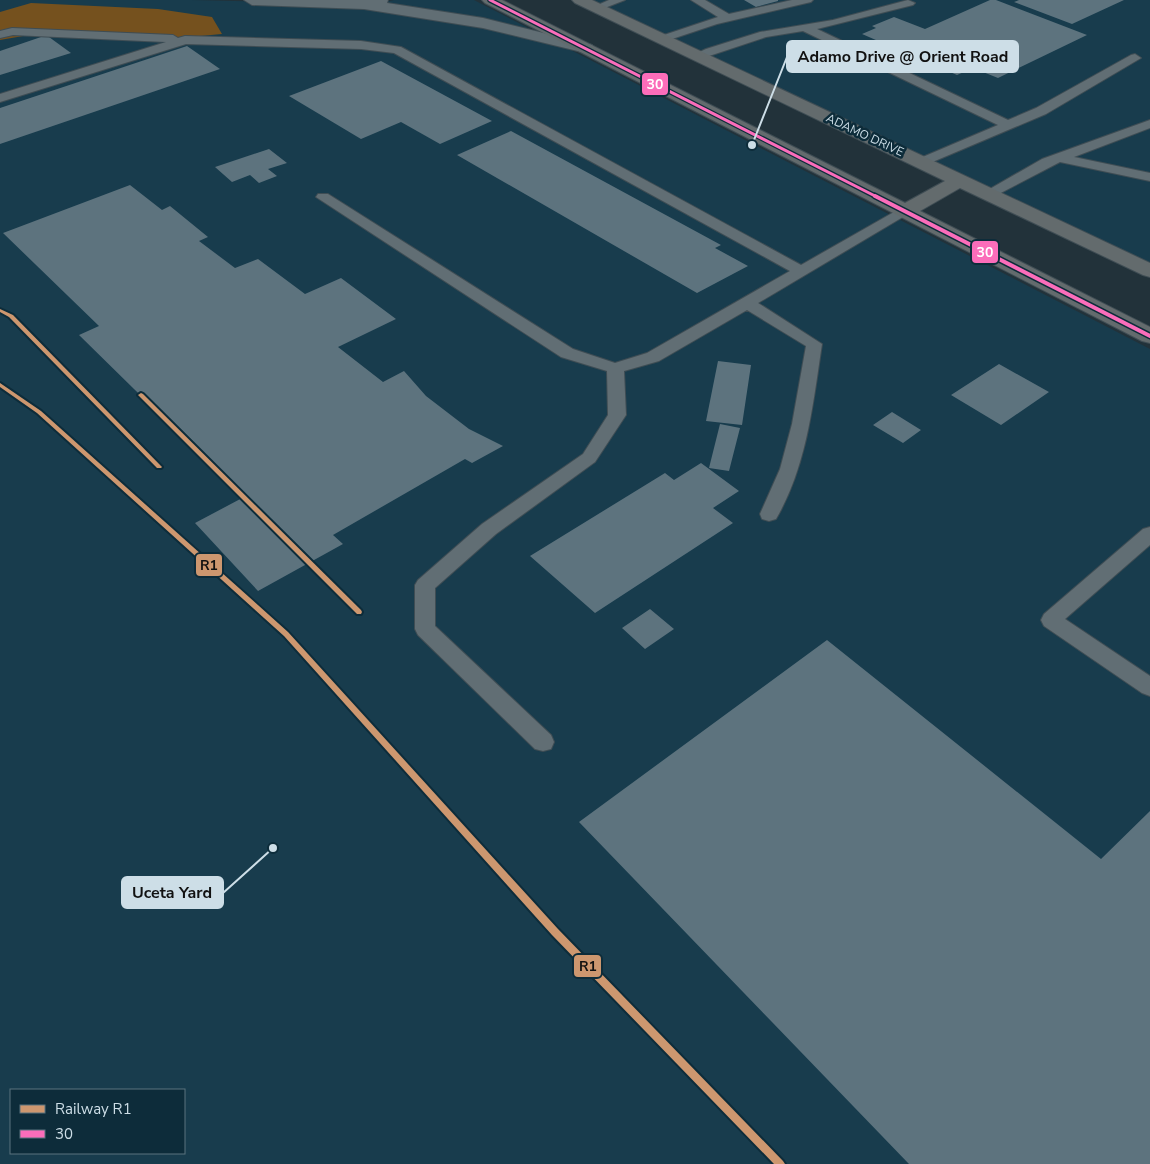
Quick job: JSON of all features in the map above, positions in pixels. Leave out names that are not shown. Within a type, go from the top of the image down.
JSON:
[{"type":"main road","points":[[490,0],[1150,336]]},
{"type":"main road","name":"ADAMO DRIVE","points":[[580,0],[923,162],[1150,272]]},
{"type":"main road","points":[[906,211],[960,180]]},
{"type":"street","points":[[252,0],[364,4],[483,22],[586,48]]},
{"type":"street","points":[[364,4],[384,0]]},
{"type":"lane","points":[[597,8],[620,0]]},
{"type":"lane","points":[[697,0],[728,18]]},
{"type":"lane","points":[[662,39],[728,18],[807,0]]},
{"type":"lane","points":[[697,56],[754,35],[776,30],[833,23],[909,3]]},
{"type":"lane","points":[[805,27],[1008,126]]},
{"type":"lane","points":[[0,35],[12,31],[185,40],[361,46],[396,50],[801,271]]},
{"type":"lane","points":[[0,98],[185,40]]},
{"type":"lane","points":[[923,162],[1041,111],[1135,58]]},
{"type":"lane","points":[[988,194],[1060,158],[1150,124]]},
{"type":"lane","points":[[1060,158],[1150,178]]},
{"type":"lane","points":[[323,197],[567,353],[615,368],[653,357],[906,211]]},
{"type":"lane","points":[[746,303],[814,344],[801,424],[789,469],[769,514]]},
{"type":"lane","points":[[543,742],[424,629],[425,585],[489,529],[589,458],[617,415],[615,368]]},
{"type":"lane","points":[[1150,534],[1051,620],[1150,687]]},
{"type":"shaded area","points":[[0,0],[192,0],[377,4],[394,0],[474,0],[1150,349],[1150,1164],[0,1164]]},
{"type":"shaded area","points":[[577,0],[1150,0],[1150,269]]},
{"type":"shaded area","points":[[31,3],[158,9],[212,17],[222,34],[168,39],[58,30],[0,40],[0,12]]},
{"type":"building","points":[[744,0],[778,0],[778,1],[756,7]]},
{"type":"building","points":[[990,0],[996,0],[1087,35],[998,78],[973,68],[957,75],[862,34],[876,28],[872,26],[894,17],[925,29]]},
{"type":"building","points":[[1019,0],[1124,0],[1072,24],[1014,2]]},
{"type":"building","points":[[41,37],[49,37],[71,53],[0,75],[0,51]]},
{"type":"building","points":[[187,46],[220,69],[0,144],[0,108]]},
{"type":"building","points":[[381,61],[492,121],[440,144],[401,122],[361,139],[289,96]]},
{"type":"building","points":[[511,131],[721,245],[715,248],[748,266],[697,293],[457,155]]},
{"type":"building","points":[[269,149],[287,163],[268,169],[277,176],[259,183],[250,175],[232,182],[215,167]]},
{"type":"building","points":[[130,185],[162,210],[170,206],[208,237],[199,241],[235,268],[258,259],[305,294],[341,278],[396,319],[338,347],[383,382],[404,371],[426,396],[469,429],[503,446],[472,463],[465,459],[333,535],[343,544],[258,591],[195,523],[244,497],[79,335],[99,326],[3,233]]},
{"type":"building","points":[[718,361],[751,365],[742,425],[706,421]]},
{"type":"building","points":[[999,364],[1049,392],[1001,425],[951,395]]},
{"type":"building","points":[[892,412],[921,430],[903,443],[873,425]]},
{"type":"building","points":[[720,424],[740,428],[729,471],[709,468]]},
{"type":"building","points":[[701,463],[739,491],[713,508],[733,523],[595,613],[530,556],[665,473],[674,480]]},
{"type":"building","points":[[650,609],[674,629],[645,649],[622,628]]},
{"type":"building","points":[[827,640],[1101,859],[1150,811],[1150,1164],[909,1164],[579,822]]},
{"type":"rail line","name":"R1","points":[[0,310],[11,316],[159,467]]},
{"type":"rail line","name":"R1","points":[[0,385],[39,412],[286,634],[555,932],[780,1164]]},
{"type":"rail line","name":"R1","points":[[141,395],[359,612]]},
{"type":"transit line","name":"30","points":[[490,0],[1150,336]]},
{"type":"place","name":"Adamo Drive @ Orient Road","points":[[752,145]]},
{"type":"place","name":"Uceta Yard","points":[[273,848]]}]
